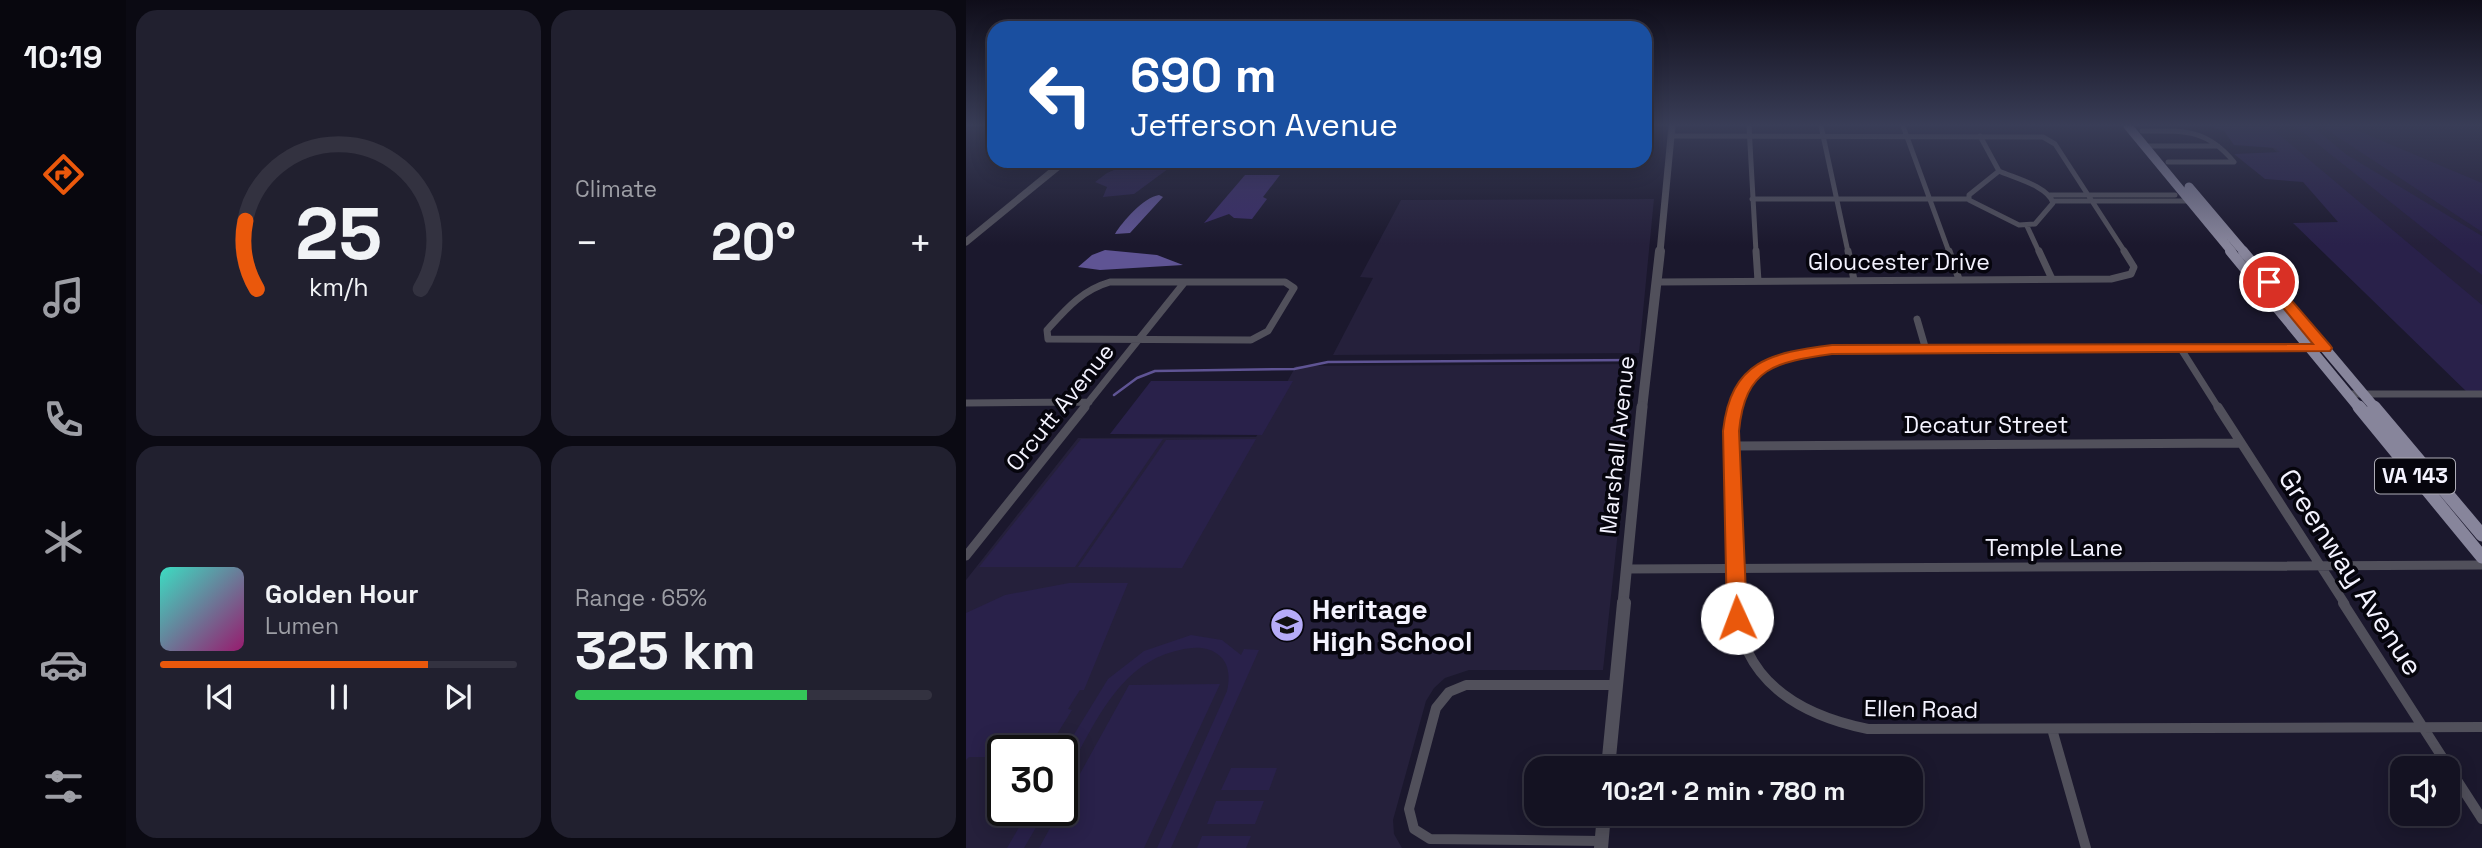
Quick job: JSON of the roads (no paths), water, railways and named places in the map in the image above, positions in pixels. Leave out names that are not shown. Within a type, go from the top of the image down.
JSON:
[{"type":"main road","name":"VA 143","points":[[2166,166],[2482,557]]},
{"type":"main road","name":"VA 143","points":[[2170,166],[2192,198],[2325,348],[2482,535]]},
{"type":"street","name":"Marshall Avenue","points":[[1609,756],[1643,395],[1658,282],[1669,166]]},
{"type":"street","points":[[1750,166],[1758,281]]},
{"type":"street","points":[[1829,166],[1854,280]]},
{"type":"street","points":[[1917,166],[1959,279]]},
{"type":"street","points":[[1996,166],[1999,171],[2052,198],[2192,198]]},
{"type":"street","points":[[2070,166],[2092,198]]},
{"type":"street","points":[[966,242],[1056,168]]},
{"type":"street","points":[[1969,199],[1969,195],[1999,171]]},
{"type":"street","points":[[1752,199],[1969,199],[2017,224],[2027,226],[2035,224],[2052,198]]},
{"type":"street","name":"Gloucester Drive","points":[[1658,282],[2119,278],[2131,274],[2134,267],[2092,198]]},
{"type":"street","points":[[2027,226],[2052,279]]},
{"type":"street","points":[[1110,282],[1285,282],[1294,288],[1268,331],[1258,338],[1240,341],[1138,341],[1051,340],[1046,333],[1079,295],[1097,285],[1110,282]]},
{"type":"street","name":"Orcutt Avenue","points":[[966,556],[1184,283]]},
{"type":"street","points":[[1917,319],[1926,350]]},
{"type":"street","name":"Ellen Road","points":[[2325,348],[1819,351],[1790,355],[1772,362],[1748,378],[1737,394],[1734,405],[1732,446],[1737,618],[1747,652],[1772,686],[1813,713],[1847,726],[1878,730],[2482,727]]},
{"type":"street","name":"Greenway Avenue","points":[[2181,349],[2482,819]]},
{"type":"street","points":[[2348,394],[2481,396]]},
{"type":"street","points":[[966,403],[1089,402]]},
{"type":"street","name":"Decatur Street","points":[[1732,446],[2241,443]]},
{"type":"street","name":"Temple Lane","points":[[1627,569],[2482,565]]},
{"type":"street","points":[[1603,826],[1601,845],[1430,839],[1413,829],[1409,809],[1436,708],[1449,692],[1466,685],[1616,685]]},
{"type":"street","points":[[2052,729],[2086,848]]},
{"type":"waterway","points":[[1114,395],[1137,378],[1155,371],[1294,369],[1328,362],[1636,360]]},
{"type":"place","name":"Heritage High School","points":[[1287,625]]}]
